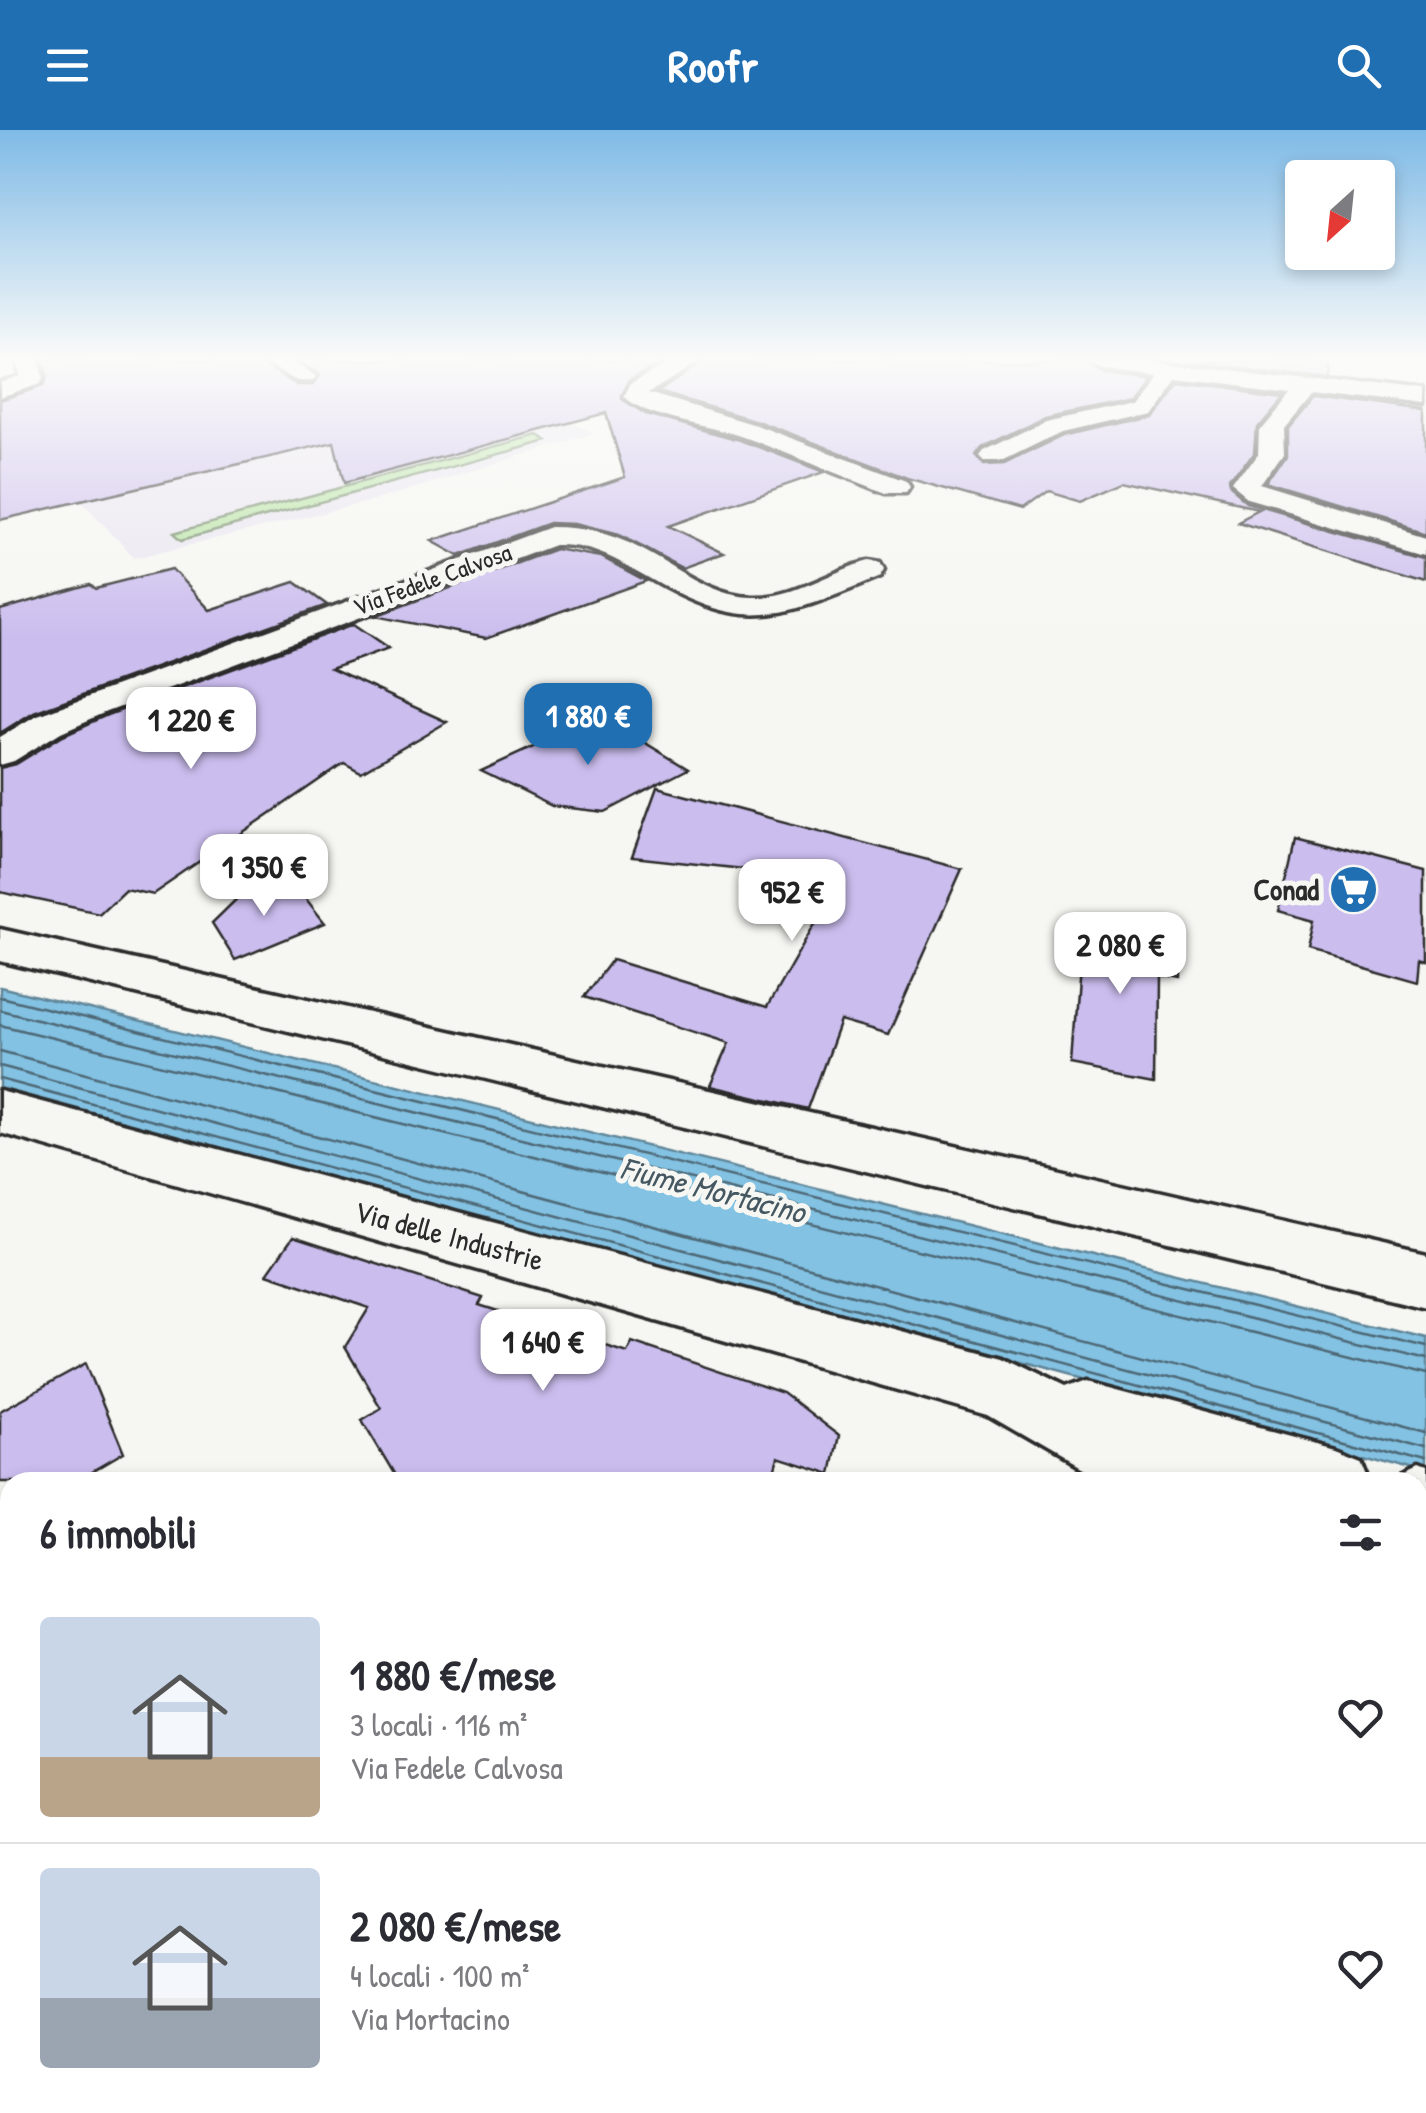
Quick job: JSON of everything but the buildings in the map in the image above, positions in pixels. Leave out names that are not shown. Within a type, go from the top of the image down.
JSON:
[{"type":"street","points":[[805,453],[896,487]]},
{"type":"street","points":[[993,456],[1000,453]]},
{"type":"street","points":[[1272,453],[1247,489],[1258,496],[1426,545]]},
{"type":"street","name":"Via Fedele Calvosa","points":[[0,753],[48,724],[94,704],[550,536],[590,538],[720,600],[748,608],[777,604],[868,570]]},
{"type":"street","points":[[0,946],[1426,1280]]},
{"type":"street","name":"Via delle Industrie","points":[[0,1112],[1004,1389],[1150,1472]]},
{"type":"street","points":[[1004,1389],[1300,1472]]},
{"type":"shaded area","points":[[112,453],[530,453],[376,500],[134,558],[58,477]]},
{"type":"green space","points":[[472,453],[505,453],[182,539],[174,532]]},
{"type":"water","name":"Fiume Mortacino","points":[[0,987],[1426,1338],[1426,1472],[0,1088]]},
{"type":"place","name":"Conad","points":[[1354,890]]}]
